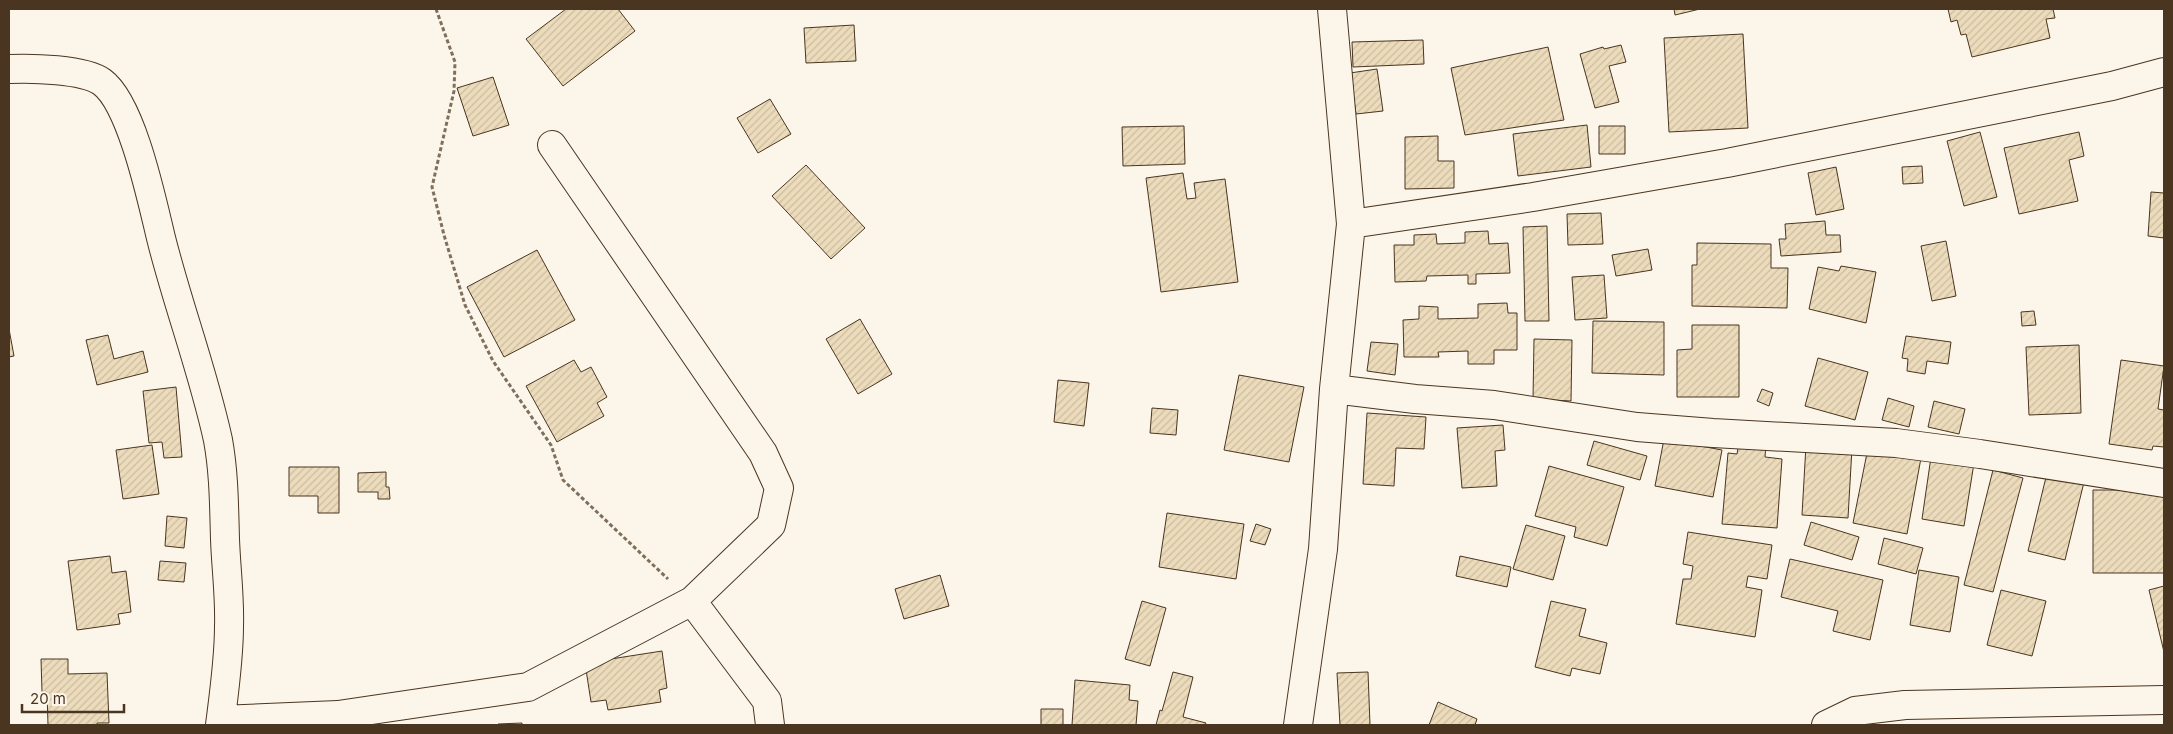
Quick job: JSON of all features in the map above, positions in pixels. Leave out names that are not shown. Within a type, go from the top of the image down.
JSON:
[{"type":"street","points":[[1298,725],[1323,549],[1334,389],[1351,224],[1332,9]]},
{"type":"street","points":[[9,70],[37,68],[82,74],[102,82],[128,120],[147,184],[162,245],[203,379],[219,450],[224,484],[230,627],[220,722],[338,715],[528,687],[692,601],[771,525],[779,488],[764,453],[552,146]]},
{"type":"street","points":[[1351,224],[1533,196],[1727,163],[2112,86],[2164,72]]},
{"type":"street","points":[[1334,389],[1415,399],[1494,405],[1637,427],[1896,443],[1980,454],[2164,483]]},
{"type":"street","points":[[692,601],[767,701],[770,725]]},
{"type":"street","points":[[1826,725],[1854,712],[1905,705],[2164,700]]},
{"type":"path","points":[[436,9],[455,62],[454,91],[432,187],[464,305],[492,361],[551,446],[563,480],[692,601]]},
{"type":"building","points":[[566,9],[618,9],[635,31],[563,86],[526,39]]},
{"type":"building","points":[[1674,9],[1700,9],[1675,15]]},
{"type":"building","points":[[1948,9],[2053,9],[2055,18],[2046,19],[2050,38],[1972,57],[1966,34],[1961,35],[1957,20],[1951,22]]},
{"type":"building","points":[[854,25],[856,61],[806,63],[804,28]]},
{"type":"building","points":[[1743,34],[1748,128],[1669,132],[1664,38]]},
{"type":"building","points":[[1423,40],[1424,64],[1353,67],[1352,42]]},
{"type":"building","points":[[1621,45],[1626,62],[1609,66],[1619,102],[1595,108],[1580,54],[1603,47],[1604,49]]},
{"type":"building","points":[[1548,47],[1564,120],[1465,135],[1451,68]]},
{"type":"building","points":[[1377,69],[1383,111],[1356,114],[1350,73]]},
{"type":"building","points":[[493,77],[509,125],[473,136],[457,88]]},
{"type":"building","points":[[770,99],[791,134],[758,153],[737,118]]},
{"type":"building","points":[[1587,125],[1591,167],[1518,176],[1513,134]]},
{"type":"building","points":[[1184,126],[1185,164],[1123,166],[1122,127]]},
{"type":"building","points":[[1599,126],[1625,126],[1625,154],[1599,154]]},
{"type":"building","points":[[1980,132],[1997,197],[1964,206],[1947,141]]},
{"type":"building","points":[[2079,132],[2084,156],[2069,160],[2078,201],[2019,214],[2004,148]]},
{"type":"building","points":[[1438,136],[1438,161],[1454,161],[1454,188],[1405,189],[1405,137]]},
{"type":"building","points":[[806,165],[865,228],[831,259],[772,196]]},
{"type":"building","points":[[1922,166],[1923,183],[1903,184],[1902,167]]},
{"type":"building","points":[[1836,167],[1844,209],[1816,215],[1808,173]]},
{"type":"building","points":[[1183,173],[1187,199],[1196,198],[1194,183],[1225,179],[1238,282],[1161,292],[1146,178]]},
{"type":"building","points":[[2151,192],[2164,193],[2164,238],[2148,236]]},
{"type":"building","points":[[1601,213],[1603,244],[1568,245],[1567,214]]},
{"type":"building","points":[[1825,221],[1826,235],[1840,235],[1841,252],[1781,256],[1779,239],[1786,239],[1785,224]]},
{"type":"building","points":[[1547,226],[1549,321],[1525,321],[1523,227]]},
{"type":"building","points":[[1488,231],[1489,244],[1508,243],[1510,273],[1476,274],[1476,284],[1468,284],[1468,275],[1427,276],[1426,281],[1395,282],[1394,245],[1414,245],[1414,235],[1436,234],[1437,244],[1465,243],[1465,232]]},
{"type":"building","points":[[1946,241],[1956,296],[1932,301],[1921,246]]},
{"type":"building","points":[[1697,243],[1771,244],[1771,268],[1788,268],[1787,308],[1692,306],[1692,265],[1697,265]]},
{"type":"building","points":[[1648,249],[1652,270],[1616,276],[1612,255]]},
{"type":"building","points":[[537,250],[575,320],[504,357],[467,287]]},
{"type":"building","points":[[1841,266],[1876,272],[1866,323],[1809,309],[1818,267],[1839,271]]},
{"type":"building","points":[[1604,275],[1607,318],[1575,320],[1572,277]]},
{"type":"building","points":[[1507,303],[1508,313],[1517,313],[1517,350],[1494,350],[1494,364],[1468,364],[1468,351],[1438,352],[1439,357],[1404,357],[1403,320],[1419,319],[1419,306],[1438,307],[1438,319],[1478,318],[1478,304]]},
{"type":"building","points":[[2034,311],[2036,325],[2022,326],[2021,312]]},
{"type":"building","points":[[860,319],[892,374],[858,394],[826,339]]},
{"type":"building","points":[[1593,321],[1664,322],[1664,375],[1592,373]]},
{"type":"building","points":[[1692,325],[1739,325],[1739,397],[1677,397],[1677,350],[1692,349]]},
{"type":"building","points":[[9,329],[14,356],[9,357]]},
{"type":"building","points":[[108,335],[114,359],[143,351],[148,372],[97,385],[86,340]]},
{"type":"building","points":[[1906,336],[1951,342],[1948,364],[1927,361],[1925,374],[1907,371],[1908,359],[1902,358]]},
{"type":"building","points":[[1534,339],[1572,340],[1571,401],[1533,399]]},
{"type":"building","points":[[1371,342],[1398,344],[1395,375],[1367,371]]},
{"type":"building","points":[[2079,345],[2081,413],[2029,415],[2026,347]]},
{"type":"building","points":[[1818,358],[1868,372],[1855,420],[1805,406]]},
{"type":"building","points":[[574,360],[581,372],[591,367],[607,397],[597,403],[604,416],[557,442],[526,386]]},
{"type":"building","points":[[2121,360],[2164,366],[2158,409],[2164,410],[2164,447],[2153,446],[2152,450],[2109,444]]},
{"type":"building","points":[[1239,375],[1304,387],[1289,462],[1224,450]]},
{"type":"building","points":[[1058,380],[1089,383],[1084,426],[1054,422]]},
{"type":"building","points":[[176,387],[182,457],[164,458],[162,442],[149,443],[143,391]]},
{"type":"building","points":[[1762,389],[1773,393],[1769,406],[1757,401]]},
{"type":"building","points":[[1888,398],[1914,406],[1909,427],[1882,420]]},
{"type":"building","points":[[1934,401],[1965,409],[1959,434],[1928,427]]},
{"type":"building","points":[[1152,408],[1178,410],[1176,435],[1150,433]]},
{"type":"building","points":[[1367,413],[1426,417],[1424,449],[1396,448],[1394,486],[1363,484]]},
{"type":"building","points":[[1503,425],[1505,450],[1495,451],[1497,486],[1462,488],[1457,428]]},
{"type":"building","points":[[1664,439],[1722,450],[1713,497],[1655,486]]},
{"type":"building","points":[[1594,441],[1647,456],[1640,480],[1587,465]]},
{"type":"building","points":[[1739,442],[1766,443],[1765,457],[1782,459],[1777,528],[1722,524],[1728,453],[1737,454]]},
{"type":"building","points":[[152,445],[159,494],[123,499],[116,450]]},
{"type":"building","points":[[1806,445],[1852,448],[1848,518],[1802,515]]},
{"type":"building","points":[[1868,448],[1921,458],[1907,534],[1853,523]]},
{"type":"building","points":[[1931,457],[1974,463],[1964,526],[1922,519]]},
{"type":"building","points":[[1549,466],[1624,487],[1607,546],[1574,537],[1576,527],[1535,516]]},
{"type":"building","points":[[289,467],[339,467],[339,513],[318,513],[318,496],[289,496]]},
{"type":"building","points":[[2048,469],[2085,478],[2065,560],[2028,551]]},
{"type":"building","points":[[1993,470],[2023,478],[1993,592],[1964,585]]},
{"type":"building","points":[[386,472],[386,487],[389,487],[390,499],[378,499],[378,492],[358,492],[358,473]]},
{"type":"building","points":[[2093,490],[2164,490],[2164,573],[2093,573]]},
{"type":"building","points":[[1167,513],[1244,524],[1236,579],[1159,567]]},
{"type":"building","points":[[167,516],[187,518],[184,548],[165,546]]},
{"type":"building","points":[[1811,522],[1859,537],[1852,560],[1804,545]]},
{"type":"building","points":[[1256,524],[1271,529],[1265,545],[1250,541]]},
{"type":"building","points":[[1526,525],[1565,536],[1553,580],[1513,569]]},
{"type":"building","points":[[1688,532],[1772,545],[1767,579],[1748,576],[1746,587],[1762,590],[1755,637],[1676,624],[1683,579],[1691,579],[1693,566],[1683,564]]},
{"type":"building","points":[[1884,538],[1923,548],[1916,574],[1878,564]]},
{"type":"building","points":[[110,556],[112,573],[126,571],[131,612],[118,614],[120,624],[77,630],[68,561]]},
{"type":"building","points":[[1460,556],[1511,567],[1507,587],[1456,576]]},
{"type":"building","points":[[1790,559],[1883,580],[1870,640],[1833,631],[1838,611],[1781,597]]},
{"type":"building","points":[[160,561],[186,563],[184,582],[158,580]]},
{"type":"building","points":[[1919,570],[1959,577],[1950,632],[1910,625]]},
{"type":"building","points":[[940,575],[949,606],[904,619],[895,589]]},
{"type":"building","points":[[2164,586],[2164,652],[2149,590]]},
{"type":"building","points":[[2001,590],[2046,601],[2032,656],[1987,645]]},
{"type":"building","points":[[1142,601],[1166,608],[1150,666],[1125,659]]},
{"type":"building","points":[[1551,601],[1586,609],[1579,636],[1607,643],[1600,674],[1572,668],[1570,676],[1535,667]]},
{"type":"building","points":[[662,651],[667,688],[659,690],[661,702],[608,710],[606,700],[591,702],[585,663]]},
{"type":"building","points":[[41,659],[68,659],[68,674],[107,673],[109,723],[97,723],[97,725],[48,725],[47,692],[42,692]]},
{"type":"building","points":[[1173,672],[1193,677],[1183,717],[1206,723],[1205,725],[1156,725]]},
{"type":"building","points":[[1368,672],[1370,725],[1340,725],[1337,673]]},
{"type":"building","points":[[1075,680],[1130,685],[1129,700],[1138,701],[1136,725],[1072,725]]},
{"type":"building","points":[[1438,702],[1477,719],[1475,725],[1429,725]]},
{"type":"building","points":[[1041,709],[1063,709],[1063,725],[1041,725]]},
{"type":"building","points":[[522,723],[522,725],[498,725],[498,724]]}]
